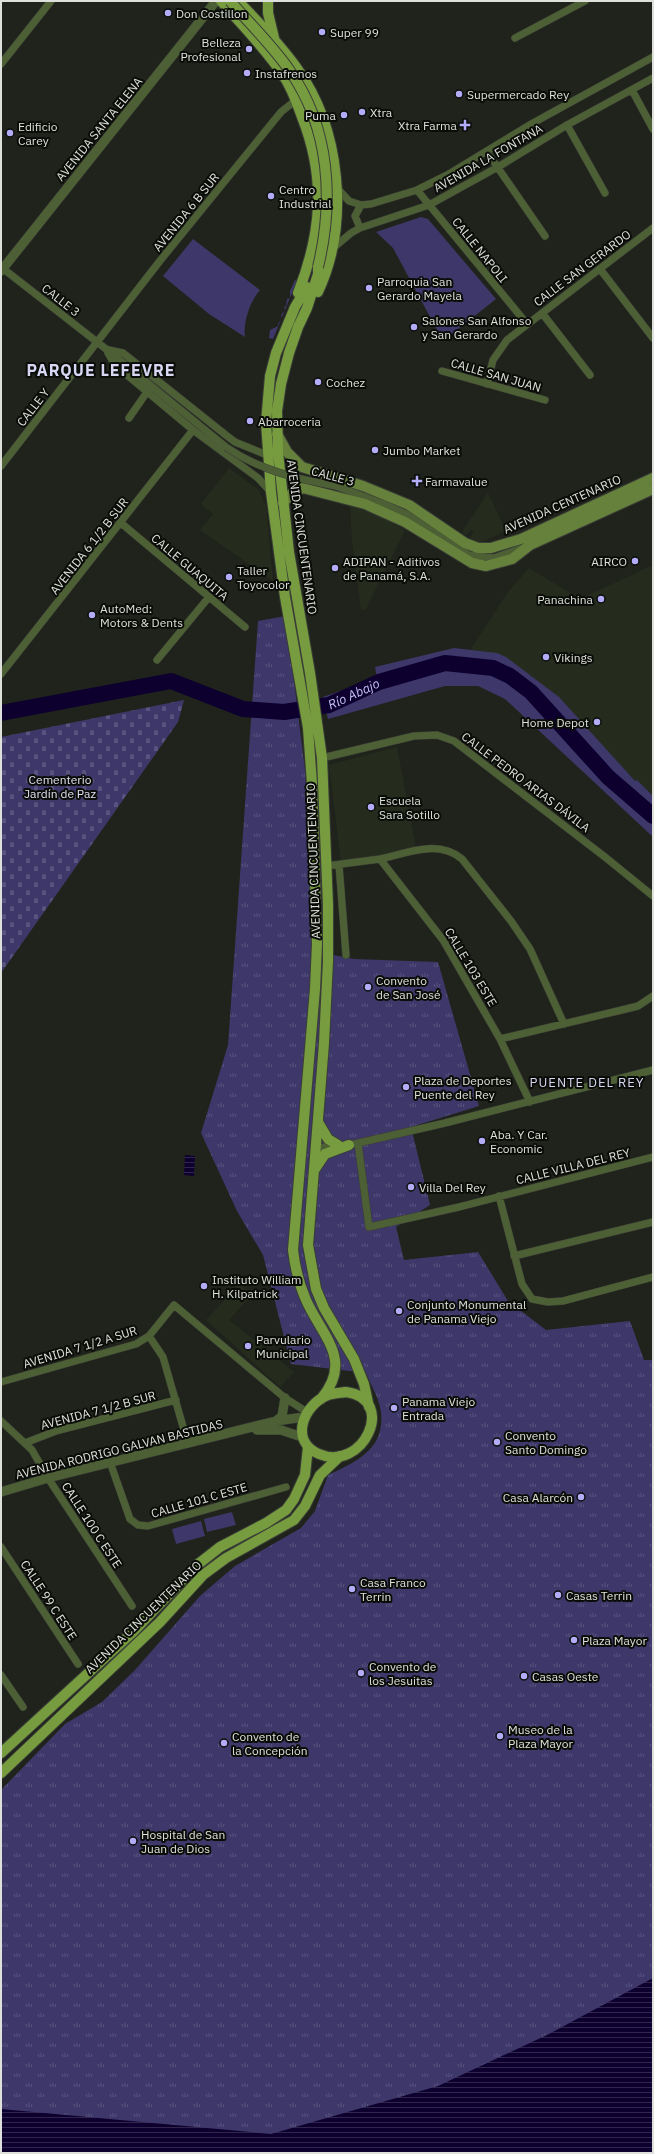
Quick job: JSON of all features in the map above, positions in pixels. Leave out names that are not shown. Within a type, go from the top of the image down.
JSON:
[{"type":"main road","name":"AVENIDA CINCUENTENARIO","points":[[221,1],[284,76],[296,100],[308,132],[315,159],[319,206],[312,254],[295,307],[276,353],[270,376],[267,399],[267,455],[285,597],[309,701],[318,726],[322,758],[328,961],[308,1245],[313,1279],[324,1308],[354,1359],[364,1384],[369,1407]]},
{"type":"main road","name":"AVENIDA CINCUENTENARIO","points":[[230,1],[290,71],[303,94],[317,128],[324,159],[328,206],[326,229],[318,267],[318,274],[307,308],[294,337],[281,384],[277,411],[277,434],[283,503],[309,701],[308,728],[312,784],[317,944],[315,989],[293,1235],[295,1267],[306,1301],[329,1340],[336,1358],[335,1378],[322,1399]]},
{"type":"main road","name":"AVENIDA CINCUENTENARIO","points":[[238,1],[275,40],[297,67],[315,101],[325,126],[333,156],[337,212],[332,249],[322,284],[314,302],[307,308]]},
{"type":"main road","points":[[268,1],[268,13],[275,40]]},
{"type":"main road","points":[[296,100],[306,97],[315,101]]},
{"type":"main road","name":"AVENIDA CINCUENTENARIO","points":[[295,307],[302,298],[318,267]]},
{"type":"main road","points":[[277,434],[287,452],[302,468],[295,474],[294,478],[299,486],[303,488]]},
{"type":"main road","name":"AVENIDA CENTENARIO","points":[[302,468],[363,486],[403,503],[430,518],[464,543],[484,549],[520,539],[653,478]]},
{"type":"main road","points":[[283,503],[292,493],[303,488]]},
{"type":"main road","name":"AVENIDA CENTENARIO","points":[[303,488],[365,504],[405,522],[417,534],[466,560],[480,565],[495,565],[505,562],[520,554],[530,545],[653,489]]},
{"type":"main road","points":[[317,1120],[328,1139],[338,1145]]},
{"type":"main road","points":[[314,1171],[319,1160],[325,1154],[354,1144]]},
{"type":"main road","points":[[295,1267],[301,1226],[305,1164],[308,1156],[316,1148]]},
{"type":"main road","points":[[334,1393],[351,1393],[362,1397],[369,1407],[372,1421],[370,1433],[357,1448],[340,1456],[325,1456],[308,1447],[302,1437],[301,1428],[306,1414],[322,1399],[334,1393]]},
{"type":"main road","name":"AVENIDA CINCUENTENARIO","points":[[1,1753],[133,1632],[197,1565],[220,1547],[266,1523],[286,1510],[294,1499],[305,1475],[308,1447]]},
{"type":"main road","name":"AVENIDA CINCUENTENARIO","points":[[1,1773],[160,1622],[203,1575],[226,1558],[294,1520],[305,1506],[320,1475],[340,1456]]},
{"type":"street","points":[[1,64],[51,1]]},
{"type":"street","name":"AVENIDA SANTA ELENA","points":[[2,269],[216,1]]},
{"type":"street","points":[[515,38],[585,1]]},
{"type":"street","name":"AVENIDA LA FONTANA","points":[[361,206],[417,190],[449,174],[533,123],[653,57]]},
{"type":"street","name":"AVENIDA LA FONTANA","points":[[332,249],[351,233],[360,228],[429,205],[498,167],[567,124],[653,78]]},
{"type":"street","points":[[632,90],[653,129]]},
{"type":"street","name":"AVENIDA 6 B SUR","points":[[97,343],[159,262],[281,112],[296,100]]},
{"type":"street","points":[[567,124],[604,193]]},
{"type":"street","points":[[487,152],[545,236]]},
{"type":"street","points":[[336,188],[349,201],[361,206],[355,216],[360,228]]},
{"type":"street","name":"CALLE NAPOLI","points":[[417,190],[527,324]]},
{"type":"street","name":"CALLE SAN GERARDO","points":[[487,384],[493,360],[498,349],[506,340],[653,228]]},
{"type":"street","name":"CALLE 3","points":[[2,269],[106,349],[226,446],[247,460],[281,474],[336,486],[384,504],[406,514],[469,555],[494,558],[530,545]]},
{"type":"street","points":[[600,269],[653,338]]},
{"type":"street","points":[[542,313],[590,375]]},
{"type":"street","points":[[646,329],[653,324]]},
{"type":"street","name":"CALLE Y","points":[[1,466],[97,343]]},
{"type":"street","name":"CALLE 3","points":[[106,349],[122,353],[236,442],[267,455]]},
{"type":"street","name":"CALLE 3","points":[[106,349],[115,365],[192,430],[258,478],[271,492]]},
{"type":"street","name":"CALLE SAN JUAN","points":[[442,371],[545,400]]},
{"type":"street","points":[[129,418],[147,392]]},
{"type":"street","name":"AVENIDA 6 1/2 B SUR","points":[[1,674],[121,523],[192,430]]},
{"type":"street","name":"CALLE GUAQUITA","points":[[121,523],[245,627]]},
{"type":"street","points":[[157,660],[209,597]]},
{"type":"street","name":"CALLE PEDRO ARIAS DÁVILA","points":[[322,758],[414,736],[437,735],[454,741],[583,839],[653,896]]},
{"type":"street","points":[[326,866],[380,859],[436,848],[454,852],[462,859],[511,921],[530,949],[564,1024]]},
{"type":"street","name":"CALLE 103 ESTE","points":[[380,859],[443,940],[500,1040],[530,1102]]},
{"type":"street","points":[[339,864],[346,955]]},
{"type":"street","points":[[500,1040],[638,1006],[653,996]]},
{"type":"street","points":[[316,1148],[354,1144],[530,1102],[653,1070]]},
{"type":"street","name":"CALLE VILLA DEL REY","points":[[354,1144],[369,1227],[653,1158]]},
{"type":"street","points":[[499,1196],[522,1284],[532,1299],[548,1302],[564,1301],[653,1277]]},
{"type":"street","points":[[514,1256],[653,1222]]},
{"type":"street","name":"AVENIDA 7 1/2 A SUR","points":[[1,1382],[136,1344],[150,1336],[174,1305],[285,1398]]},
{"type":"street","points":[[150,1336],[163,1357],[188,1444]]},
{"type":"street","points":[[276,1422],[282,1416],[285,1398],[306,1414]]},
{"type":"street","name":"AVENIDA 7 1/2 B SUR","points":[[25,1443],[56,1431],[176,1400]]},
{"type":"street","name":"AVENIDA RODRIGO GALVAN BASTIDAS","points":[[1,1492],[110,1462],[306,1414]]},
{"type":"street","name":"CALLE 100 C ESTE","points":[[1,1421],[32,1450],[48,1478],[132,1606]]},
{"type":"street","name":"AVENIDA RODRIGO GALVAN BASTIDAS","points":[[243,1430],[281,1430],[302,1437]]},
{"type":"street","name":"CALLE 101 C ESTE","points":[[110,1462],[130,1519],[138,1524],[148,1526],[286,1487]]},
{"type":"street","name":"CALLE 99 C ESTE","points":[[1,1547],[78,1664]]},
{"type":"street","points":[[1,1675],[23,1707]]},
{"type":"shaded area","points":[[229,468],[259,490],[266,506],[273,581],[200,530],[213,514],[201,504]]},
{"type":"shaded area","points":[[488,493],[506,531],[479,543],[470,538],[474,532],[471,530],[466,535],[462,532]]},
{"type":"shaded area","points":[[350,505],[381,517],[405,530],[366,609],[361,610],[352,541]]},
{"type":"shaded area","points":[[653,565],[653,796],[637,780],[635,781],[598,742],[471,649],[508,592],[529,568],[580,599]]},
{"type":"shaded area","name":"Escuela Sara Sotillo","points":[[397,747],[416,848],[381,856],[341,862],[329,765]]},
{"type":"shaded area","points":[[185,1155],[195,1156],[194,1176],[184,1175]]},
{"type":"shaded area","name":"Parvulario Municipal","points":[[239,1284],[252,1295],[229,1320],[294,1372],[280,1387],[206,1320]]},
{"type":"shaded area","points":[[653,1978],[653,2153],[1,2153],[1,2109],[271,2134],[438,2086],[549,2034]]},
{"type":"green space","points":[[421,217],[428,219],[496,299],[443,341],[393,248],[376,232]]},
{"type":"green space","points":[[193,239],[260,290],[253,300],[246,318],[245,337],[209,314],[163,276]]},
{"type":"green space","points":[[295,280],[297,281],[290,298],[290,291]]},
{"type":"green space","points":[[290,298],[285,310],[284,307],[286,306],[287,299]]},
{"type":"green space","points":[[281,319],[273,339],[269,338],[270,330],[278,326]]},
{"type":"green space","name":"Conjunto Monumental de Panama Viejo","points":[[286,616],[305,770],[311,870],[312,951],[354,959],[438,962],[479,1106],[411,1127],[430,1205],[396,1227],[404,1260],[478,1252],[508,1301],[546,1330],[630,1321],[644,1360],[653,1360],[653,2153],[1,2153],[1,1790],[65,1724],[102,1702],[135,1670],[200,1596],[235,1566],[301,1528],[315,1511],[328,1475],[349,1465],[366,1453],[378,1436],[381,1425],[379,1403],[366,1373],[291,1364],[263,1255],[237,1211],[201,1133],[228,1045],[258,621]]},
{"type":"green space","points":[[454,648],[497,653],[506,657],[559,697],[635,781],[637,780],[653,796],[653,837],[505,699],[478,686],[445,686],[328,719],[323,697],[377,678],[375,667]]},
{"type":"green space","name":"Cementerio Jardín de Paz","points":[[184,700],[178,722],[1,973],[1,737]]},
{"type":"green space","points":[[232,1512],[236,1525],[207,1532],[204,1519]]},
{"type":"green space","points":[[201,1521],[205,1536],[176,1544],[172,1529]]},
{"type":"waterway","name":"Río Abajo","points":[[1,713],[171,681],[243,709],[284,712],[329,705],[379,682],[445,663],[493,668],[510,676],[531,692],[608,777],[653,816]]},
{"type":"place","name":"Don Costillon","points":[[168,13]]},
{"type":"place","name":"Super 99","points":[[322,32]]},
{"type":"place","name":"Belleza Profesional","points":[[249,49]]},
{"type":"place","name":"Instafrenos","points":[[247,73]]},
{"type":"place","name":"Supermercado Rey","points":[[459,94]]},
{"type":"place","name":"Xtra","points":[[362,112]]},
{"type":"place","name":"Puma","points":[[344,115]]},
{"type":"place","name":"Xtra Farma","points":[[465,125]]},
{"type":"place","name":"Edificio Carey","points":[[10,133]]},
{"type":"place","name":"Centro Industrial","points":[[271,196]]},
{"type":"place","name":"Parroquia San Gerardo Mayela","points":[[369,288]]},
{"type":"place","name":"Salones San Alfonso y San Gerardo","points":[[414,327]]},
{"type":"place","name":"Cochez","points":[[318,382]]},
{"type":"place","name":"Abarroceria","points":[[250,421]]},
{"type":"place","name":"Jumbo Market","points":[[375,450]]},
{"type":"place","name":"Farmavalue","points":[[417,481]]},
{"type":"place","name":"AIRCO","points":[[635,561]]},
{"type":"place","name":"ADIPAN - Aditivos de Panamá, S.A.","points":[[335,568]]},
{"type":"place","name":"Taller Toyocolor","points":[[229,577]]},
{"type":"place","name":"Panachina","points":[[601,599]]},
{"type":"place","name":"AutoMed: Motors & Dents","points":[[92,615]]},
{"type":"place","name":"Vikings","points":[[546,657]]},
{"type":"place","name":"Home Depot","points":[[597,722]]},
{"type":"place","name":"Escuela Sara Sotillo","points":[[371,807]]},
{"type":"place","name":"Convento de San José","points":[[368,987]]},
{"type":"place","name":"Plaza de Deportes Puente del Rey","points":[[406,1087]]},
{"type":"place","name":"Aba. Y Car. Economic","points":[[482,1141]]},
{"type":"place","name":"Villa Del Rey","points":[[411,1187]]},
{"type":"place","name":"Instituto William H. Kilpatrick","points":[[204,1286]]},
{"type":"place","name":"Conjunto Monumental de Panama Viejo","points":[[399,1311]]},
{"type":"place","name":"Parvulario Municipal","points":[[248,1346]]},
{"type":"place","name":"Panama Viejo Entrada","points":[[394,1408]]},
{"type":"place","name":"Convento Santo Domingo","points":[[497,1442]]},
{"type":"place","name":"Casa Alarcón","points":[[581,1497]]},
{"type":"place","name":"Casa Franco Terrin","points":[[352,1589]]},
{"type":"place","name":"Casas Terrin","points":[[558,1595]]},
{"type":"place","name":"Plaza Mayor","points":[[574,1640]]},
{"type":"place","name":"Convento de los Jesuitas","points":[[361,1673]]},
{"type":"place","name":"Casas Oeste","points":[[524,1676]]},
{"type":"place","name":"Museo de la Plaza Mayor","points":[[500,1736]]},
{"type":"place","name":"Convento de la Concepción","points":[[224,1743]]},
{"type":"place","name":"Hospital de San Juan de Dios","points":[[133,1841]]},
{"type":"district","name":"PARQUE LEFEVRE","points":[[101,370]]},
{"type":"district","name":"PUENTE DEL REY","points":[[587,1082]]}]
